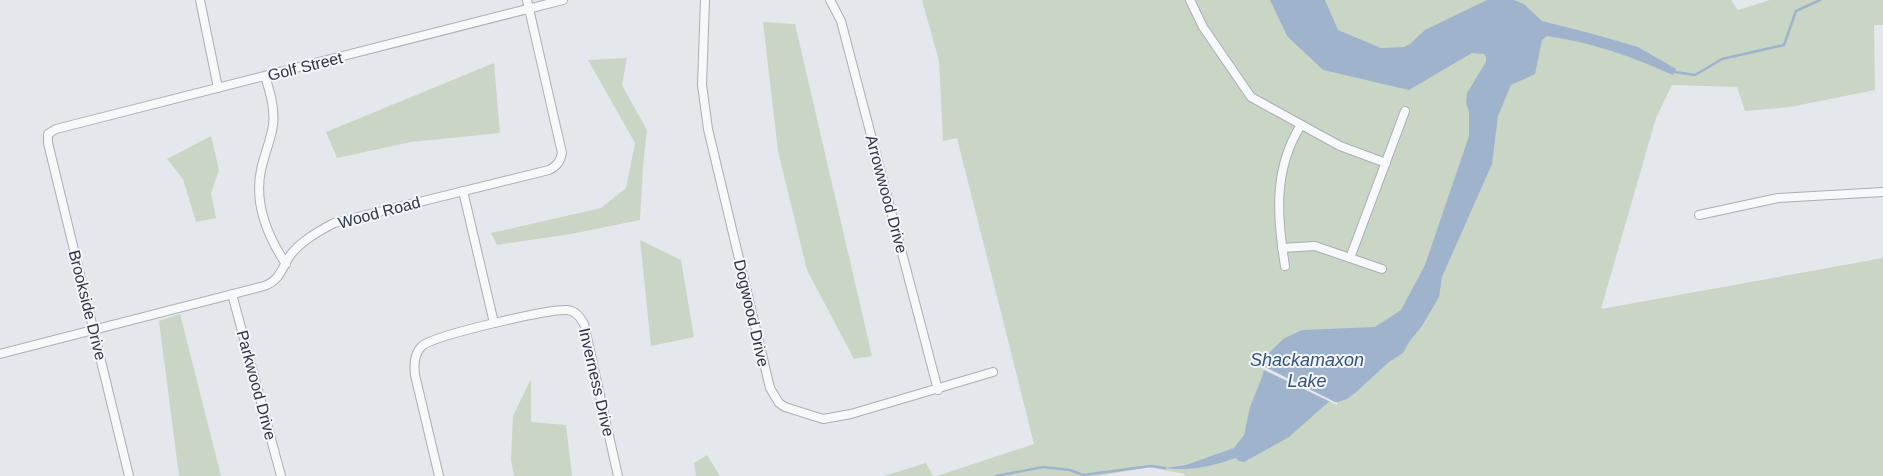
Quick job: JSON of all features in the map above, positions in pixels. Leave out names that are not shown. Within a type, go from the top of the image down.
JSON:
[{"type":"street","points":[[200,0],[218,88]]},
{"type":"street","name":"Wood Road","points":[[0,354],[94,331],[271,283],[282,273],[290,256],[310,238],[334,223],[549,170],[559,163],[562,153],[527,0]]},
{"type":"street","name":"Golf Street","points":[[48,134],[56,129],[563,0]]},
{"type":"street","name":"Dogwood Drive","points":[[705,0],[702,85],[708,129],[773,395],[785,407],[823,420],[841,417],[938,390],[993,372]]},
{"type":"street","name":"Arrowwood Drive","points":[[830,0],[841,21],[938,390]]},
{"type":"street","points":[[1190,0],[1203,27],[1247,92],[1255,99],[1340,146],[1386,163]]},
{"type":"street","points":[[265,76],[271,98],[273,125],[261,168],[259,197],[269,232],[286,264]]},
{"type":"street","points":[[1350,258],[1406,112]]},
{"type":"street","points":[[1285,266],[1280,224],[1280,176],[1288,148],[1301,124]]},
{"type":"street","name":"Brookside Drive","points":[[48,134],[48,143],[129,476]]},
{"type":"street","points":[[439,476],[415,375],[415,359],[418,352],[430,341],[494,323],[462,191]]},
{"type":"street","points":[[1699,215],[1778,198],[1883,192]]},
{"type":"street","points":[[1282,248],[1314,246],[1382,269]]},
{"type":"street","name":"Parkwood Drive","points":[[232,294],[282,476]]},
{"type":"street","name":"Inverness Drive","points":[[494,323],[556,311],[574,312],[580,316],[588,335],[618,476]]},
{"type":"green space","points":[[922,0],[1731,0],[1738,10],[1770,0],[1883,0],[1883,25],[1874,25],[1875,90],[1790,107],[1745,111],[1737,87],[1672,85],[1656,118],[1601,309],[1883,258],[1883,476],[1185,476],[1184,474],[1149,467],[1099,476],[937,476],[1034,444],[957,138],[943,141],[939,61]]},
{"type":"green space","points":[[763,22],[795,24],[872,356],[854,359],[807,270],[778,151]]},
{"type":"green space","points":[[627,58],[622,85],[647,130],[640,220],[571,234],[497,245],[491,233],[601,208],[626,188],[635,143],[588,60]]},
{"type":"green space","points":[[494,63],[500,133],[411,142],[337,158],[326,132]]},
{"type":"green space","points":[[211,136],[219,170],[211,193],[216,218],[196,222],[183,179],[167,159]]},
{"type":"green space","points":[[640,240],[681,260],[694,337],[651,346]]},
{"type":"green space","points":[[180,314],[221,476],[179,476],[159,321]]},
{"type":"green space","points":[[531,379],[531,422],[566,425],[572,476],[514,476],[511,460],[513,416]]},
{"type":"green space","points":[[707,455],[720,476],[696,476],[694,463]]},
{"type":"green space","points":[[926,463],[933,476],[884,476]]},
{"type":"water","name":"Shackamaxon Lake","points":[[1270,0],[1325,0],[1338,30],[1381,48],[1404,47],[1425,30],[1487,0],[1514,0],[1524,4],[1542,21],[1638,47],[1676,69],[1673,75],[1612,51],[1580,42],[1547,36],[1542,40],[1535,74],[1511,85],[1498,116],[1492,164],[1442,277],[1439,297],[1403,353],[1389,362],[1347,399],[1329,402],[1289,437],[1244,462],[1236,458],[1201,468],[1165,468],[1186,465],[1234,448],[1244,435],[1250,407],[1269,353],[1283,339],[1302,330],[1375,327],[1401,310],[1425,265],[1469,136],[1467,93],[1486,62],[1484,54],[1472,53],[1409,90],[1323,70],[1287,36]]},
{"type":"pier","points":[[1263,366],[1337,403],[1337,405],[1262,369]]},
{"type":"waterway","points":[[1675,72],[1695,75],[1722,59],[1784,45],[1796,11],[1820,0]]},
{"type":"waterway","points":[[996,476],[1043,467],[1070,470],[1083,475],[1151,466],[1165,468]]}]
